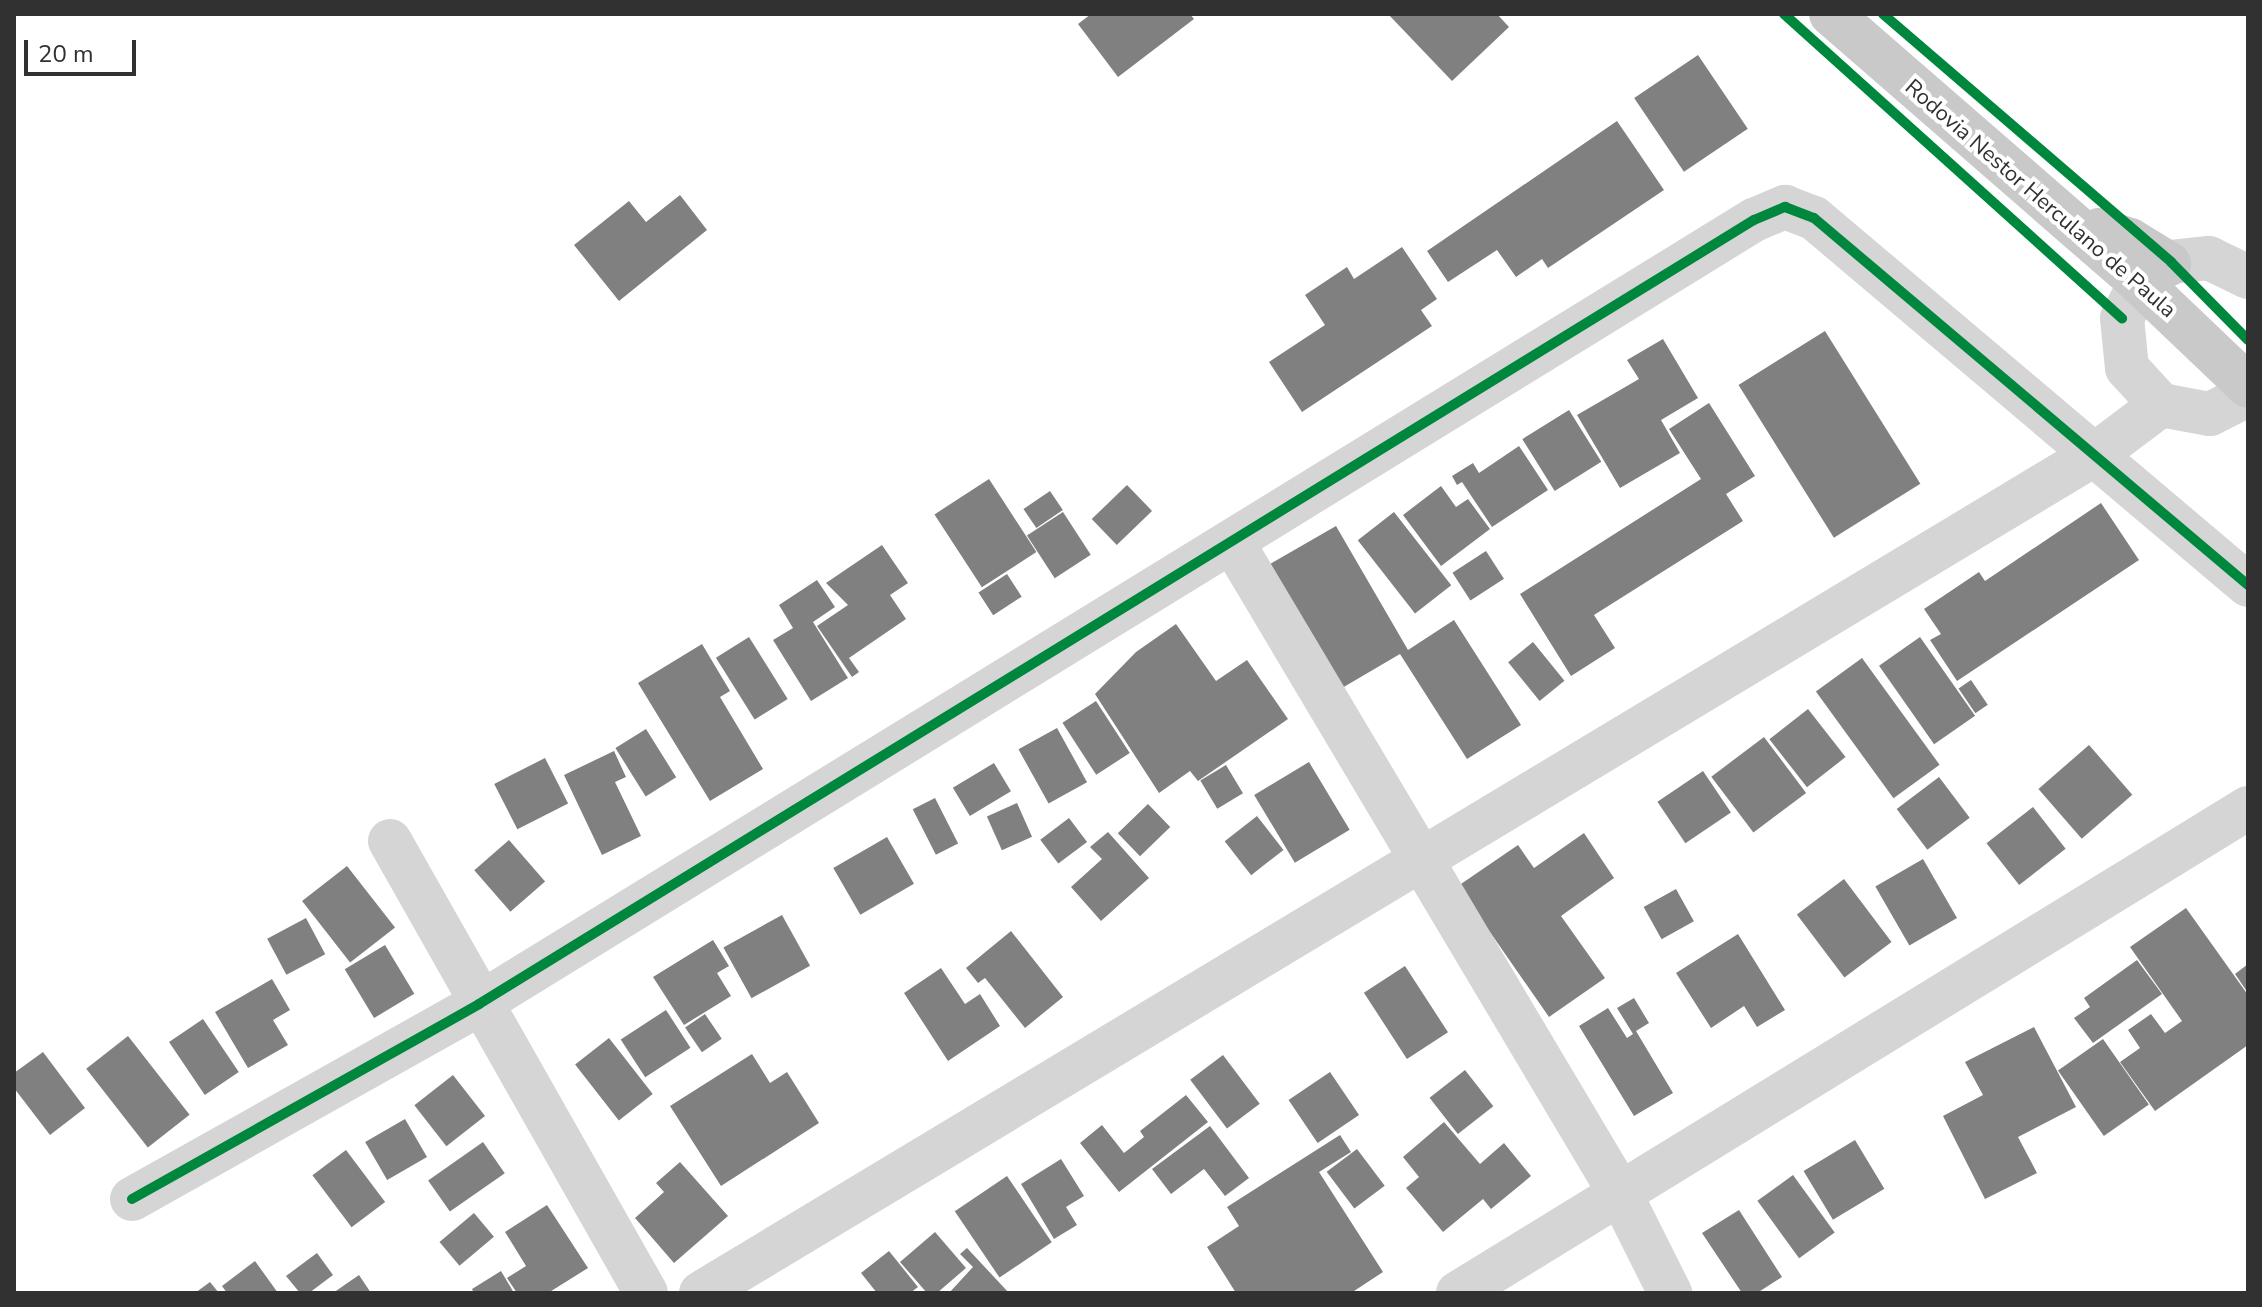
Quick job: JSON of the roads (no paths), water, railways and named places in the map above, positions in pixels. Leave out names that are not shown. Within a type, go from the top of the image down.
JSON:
[{"type":"main road","name":"Rodovia Nestor Herculano de Paula","points":[[1831,14],[2064,219],[2130,240],[2154,274],[2248,386]]},
{"type":"street","points":[[132,1199],[479,1004],[1754,220],[1785,207],[1814,218],[2097,453],[2248,585]]},
{"type":"street","points":[[2248,277],[2209,258],[2154,274],[2122,318],[2127,368],[2161,405],[2210,414],[2248,395]]},
{"type":"street","points":[[701,1293],[1420,856],[2097,453],[2161,405]]},
{"type":"street","points":[[1233,543],[1621,1195],[1670,1293]]},
{"type":"street","points":[[1458,1293],[2248,808]]},
{"type":"street","points":[[390,841],[479,1004],[646,1293]]}]
